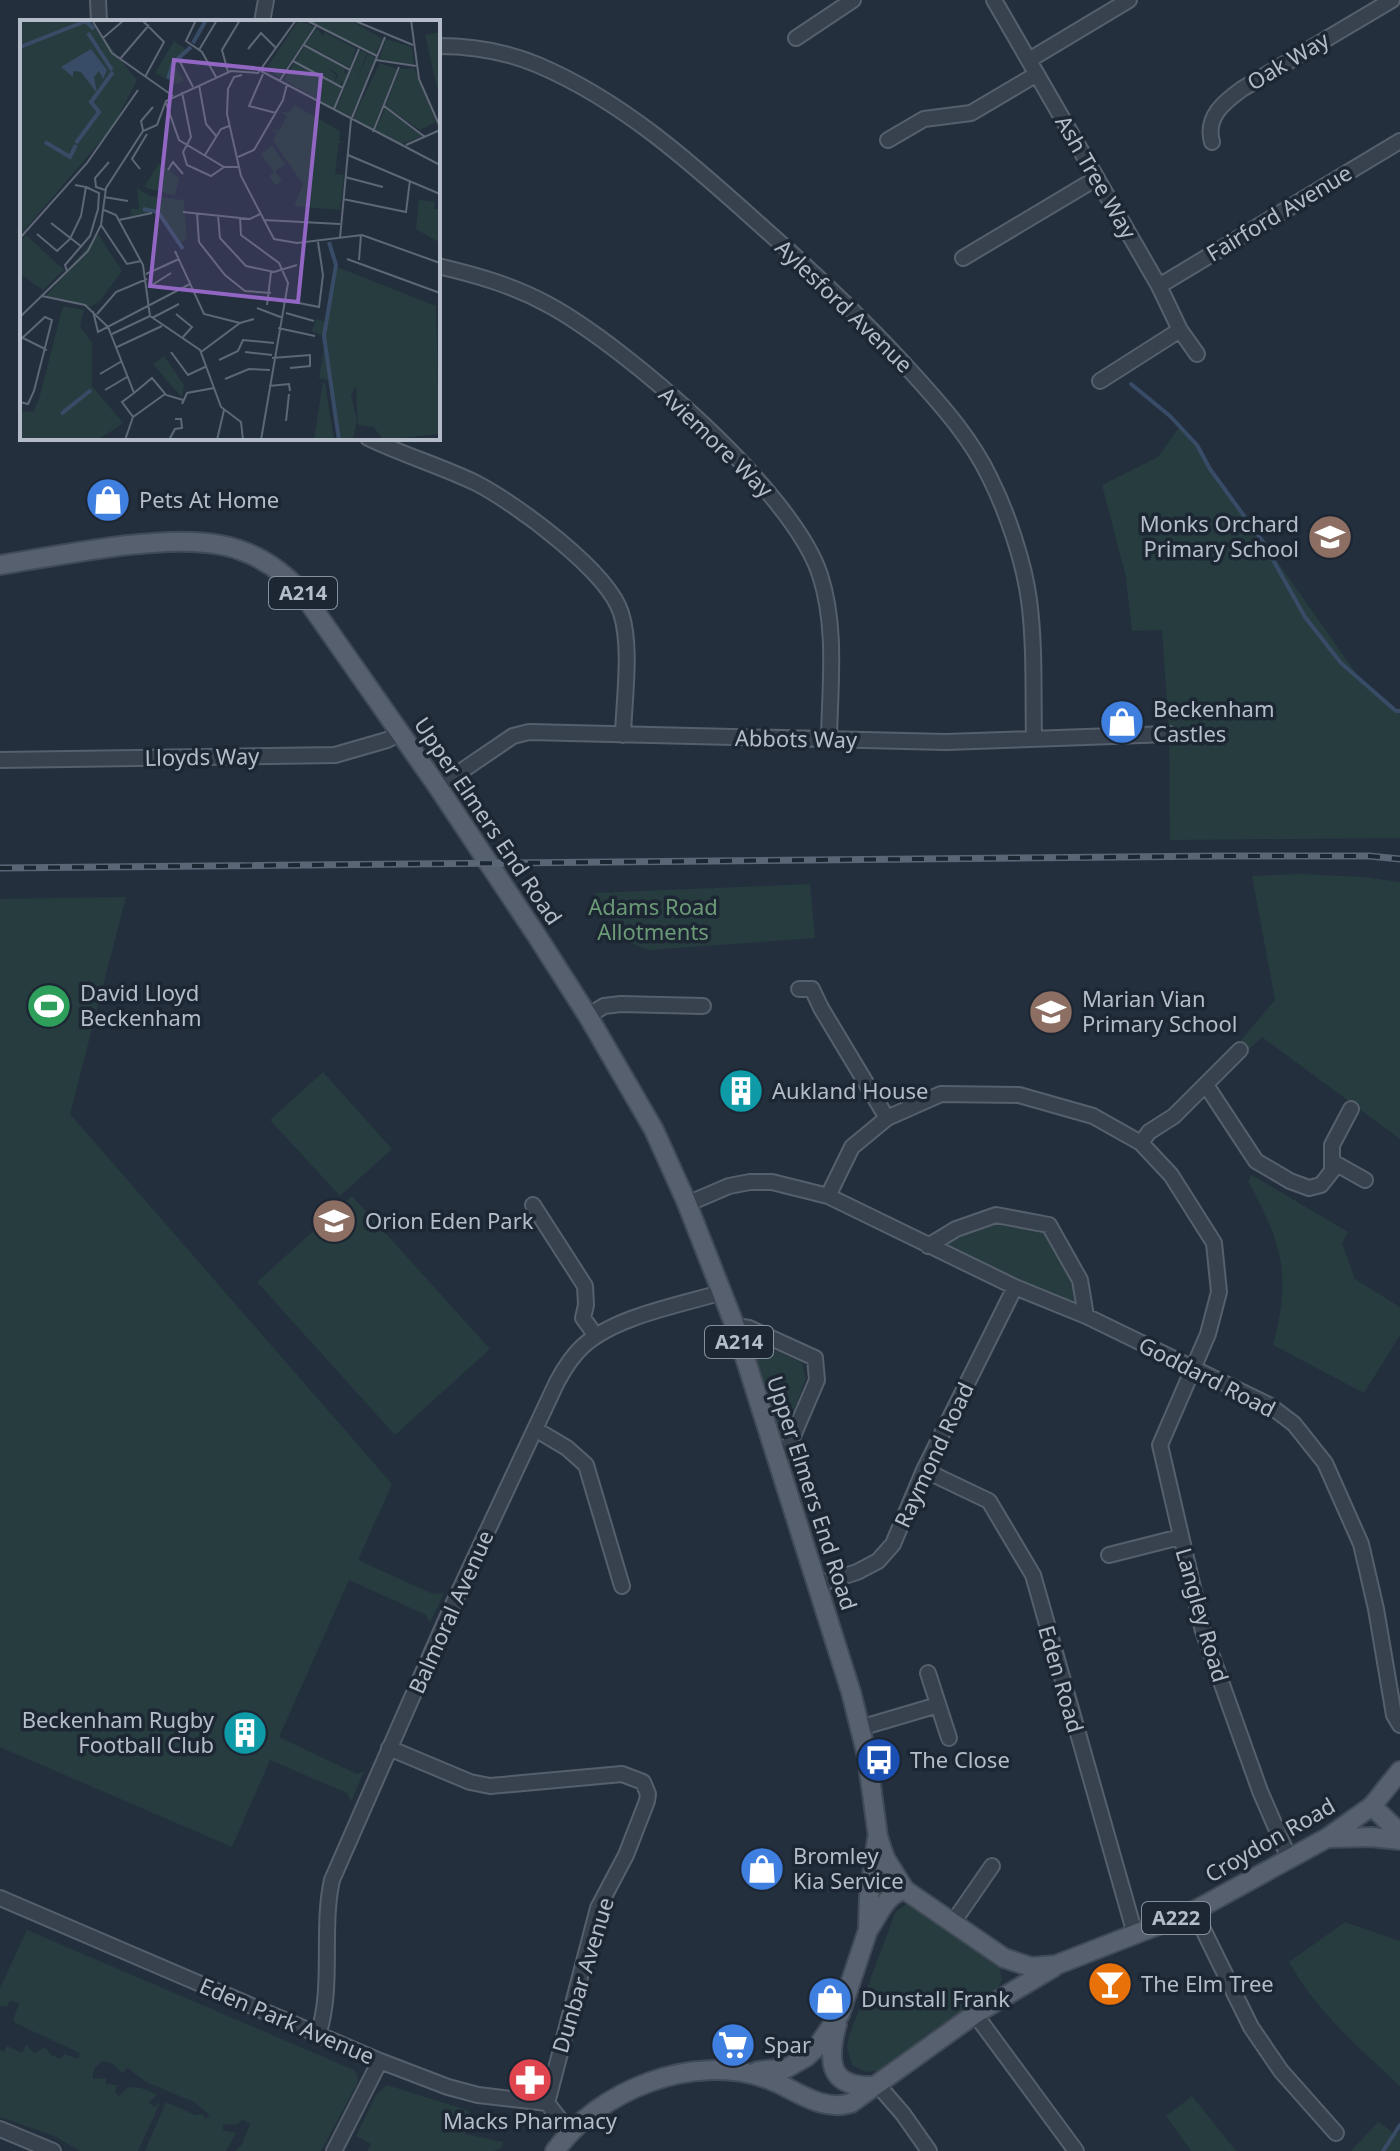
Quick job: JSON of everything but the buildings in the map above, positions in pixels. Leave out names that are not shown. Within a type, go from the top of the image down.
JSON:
[{"type":"main road","name":"Upper Elmers End Road","points":[[0,565],[173,541],[215,543],[251,554],[282,571],[303,594],[438,787],[588,1016],[654,1130],[687,1204],[735,1326],[860,1728],[869,1766],[878,1837]]},
{"type":"main road","name":"Croydon Road","points":[[1372,1806],[1400,1771]]},
{"type":"main road","name":"Croydon Road","points":[[555,2151],[570,2132],[608,2104],[657,2079],[691,2072],[743,2071],[780,2084],[813,2101],[833,2106],[851,2103],[975,2014],[1056,1965],[1194,1911],[1327,1838],[1372,1806],[1400,1793]]},
{"type":"main road","points":[[1372,1806],[1400,1833]]},
{"type":"main road","points":[[878,1837],[885,1858],[905,1890],[1004,1958],[1012,1975],[1007,1994]]},
{"type":"main road","points":[[876,2085],[862,2087],[844,2082],[832,2068],[832,2047],[868,1930],[879,1916],[876,1900],[878,1837]]},
{"type":"main road","points":[[1327,1838],[1400,1840]]},
{"type":"main road","points":[[876,1900],[905,1890]]},
{"type":"main road","name":"Croydon Road","points":[[1004,1958],[1031,1967],[1056,1965]]},
{"type":"main road","points":[[743,2071],[777,2070],[797,2063],[817,2047],[840,2014]]},
{"type":"street","points":[[98,0],[99,20]]},
{"type":"street","points":[[262,20],[266,0]]},
{"type":"street","points":[[796,38],[853,0]]},
{"type":"street","name":"Ash Tree Way","points":[[994,0],[1159,286],[1180,330],[1197,354]]},
{"type":"street","points":[[1029,60],[1129,0]]},
{"type":"street","name":"Oak Way","points":[[1212,142],[1210,128],[1220,105],[1392,0]]},
{"type":"street","name":"Aylesford Avenue","points":[[440,46],[480,47],[505,53],[562,77],[622,112],[698,169],[847,302],[934,398],[966,437],[991,479],[1025,578],[1030,620],[1034,739]]},
{"type":"street","points":[[888,140],[924,119],[971,113],[1037,74]]},
{"type":"street","name":"Fairford Avenue","points":[[1159,286],[1400,141]]},
{"type":"street","points":[[963,258],[1097,178]]},
{"type":"street","name":"Aviemore Way","points":[[440,267],[521,290],[594,334],[677,402],[758,480],[777,503],[808,547],[824,591],[831,641],[829,738]]},
{"type":"street","points":[[1100,381],[1180,330]]},
{"type":"street","points":[[372,440],[477,484],[512,506],[571,551],[613,595],[624,629],[623,735]]},
{"type":"street","name":"Lloyds Way","points":[[0,760],[335,755],[387,740],[400,733]]},
{"type":"street","name":"Abbots Way","points":[[438,787],[521,734],[918,742],[1169,734]]},
{"type":"street","points":[[799,989],[812,989],[887,1118]]},
{"type":"street","points":[[588,1016],[604,1006],[621,1004],[703,1006]]},
{"type":"street","points":[[1141,1143],[1149,1132],[1174,1116],[1240,1050]]},
{"type":"street","points":[[1206,1085],[1256,1161],[1309,1188],[1321,1185],[1332,1171],[1332,1145],[1351,1109]]},
{"type":"street","name":"Langley Road","points":[[828,1196],[852,1147],[887,1118],[941,1094],[1019,1095],[1093,1116],[1141,1143],[1171,1175],[1214,1243],[1219,1292],[1208,1334],[1160,1445],[1203,1631],[1260,1791],[1289,1858]]},
{"type":"street","points":[[1333,1162],[1365,1180]]},
{"type":"street","name":"Goddard Road","points":[[687,1204],[729,1186],[750,1182],[772,1182],[828,1196],[1269,1405],[1294,1424],[1325,1463],[1361,1544],[1376,1609],[1394,1715],[1400,1725]]},
{"type":"street","points":[[533,1205],[585,1286],[583,1318],[596,1336]]},
{"type":"street","points":[[928,1246],[956,1229],[996,1215],[1049,1225],[1080,1280],[1086,1316]]},
{"type":"street","name":"Raymond Road","points":[[816,1585],[857,1572],[878,1561],[893,1544],[924,1470],[1015,1287]]},
{"type":"street","name":"Balmoral Avenue","points":[[318,2035],[323,2016],[328,1902],[332,1880],[449,1613],[565,1368],[596,1336],[625,1322],[723,1292]]},
{"type":"street","points":[[735,1326],[749,1328],[815,1358],[817,1380],[787,1450],[777,1461]]},
{"type":"street","points":[[535,1429],[567,1448],[586,1465],[622,1586]]},
{"type":"street","name":"Eden Road","points":[[924,1470],[989,1501],[1033,1575],[1135,1934]]},
{"type":"street","points":[[1109,1555],[1180,1537]]},
{"type":"street","points":[[928,1673],[949,1738]]},
{"type":"street","points":[[860,1728],[938,1705]]},
{"type":"street","name":"Dunbar Avenue","points":[[389,1748],[470,1782],[490,1786],[622,1774],[637,1778],[647,1787],[645,1809],[626,1855],[598,1908],[547,2103]]},
{"type":"street","points":[[954,1921],[992,1866]]},
{"type":"street","name":"Eden Park Avenue","points":[[0,1898],[380,2061],[466,2093],[547,2103]]},
{"type":"street","points":[[1194,1911],[1251,2027],[1281,2071],[1336,2133]]},
{"type":"street","points":[[975,2014],[1076,2151]]},
{"type":"street","points":[[334,2151],[380,2061]]},
{"type":"street","points":[[876,2085],[903,2114],[929,2151]]},
{"type":"street","points":[[547,2103],[570,2132]]},
{"type":"street","points":[[0,2129],[53,2151]]},
{"type":"green space","points":[[1181,425],[1358,676],[1391,709],[1400,711],[1400,838],[1170,840],[1169,734],[1162,630],[1132,631],[1126,577],[1102,485],[1158,457]]},
{"type":"green space","points":[[1302,874],[1400,882],[1400,1139],[1262,1037],[1244,1054],[1236,1046],[1275,1000],[1252,876]]},
{"type":"green space","name":"Adams Road Allotments","points":[[810,884],[815,938],[648,950],[625,941],[594,893]]},
{"type":"green space","points":[[126,897],[70,1114],[392,1484],[358,1560],[433,1594],[444,1593],[430,1623],[426,1615],[349,1580],[279,1737],[357,1774],[364,1771],[351,1802],[347,1793],[270,1760],[232,1847],[0,1747],[0,899]]},
{"type":"green space","points":[[323,1072],[392,1149],[340,1196],[270,1120]]},
{"type":"green space","points":[[1252,1175],[1348,1232],[1342,1243],[1355,1279],[1400,1307],[1400,1335],[1364,1393],[1273,1345],[1282,1298],[1280,1260],[1269,1223],[1248,1181]]},
{"type":"green space","points":[[352,1196],[490,1349],[395,1435],[257,1282]]},
{"type":"green space","points":[[996,1215],[1049,1225],[1080,1280],[1086,1316],[928,1246]]},
{"type":"green space","points":[[746,1336],[802,1363],[806,1378],[783,1442]]},
{"type":"green space","points":[[909,1903],[999,1962],[1002,1980],[994,1994],[884,2070],[866,2072],[852,2065],[847,2047],[849,2036],[896,1911]]},
{"type":"green space","points":[[1345,1922],[1400,1941],[1400,2086],[1326,2013],[1289,1962]]},
{"type":"green space","points":[[27,1930],[354,2070],[358,2082],[321,2151],[235,2151],[241,2146],[250,2124],[243,2120],[235,2125],[223,2124],[223,2130],[236,2133],[226,2151],[145,2151],[166,2102],[195,2115],[203,2114],[205,2119],[210,2115],[194,2102],[146,2082],[128,2068],[122,2073],[113,2064],[104,2061],[96,2068],[93,2079],[106,2078],[106,2084],[117,2085],[115,2092],[119,2096],[128,2087],[157,2094],[149,2103],[154,2107],[160,2103],[138,2151],[80,2151],[54,2136],[0,2117],[0,2050],[4,2052],[7,2046],[22,2053],[26,2045],[34,2053],[45,2047],[51,2055],[61,2059],[64,2054],[78,2059],[80,2053],[15,2023],[13,2019],[19,2004],[10,2000],[7,2006],[0,2006],[0,1988]]},
{"type":"green space","points":[[387,2085],[470,2111],[465,2134],[503,2142],[501,2148],[494,2151],[367,2151],[371,2144],[356,2136],[376,2095]]},
{"type":"green space","points":[[1192,2096],[1236,2151],[1191,2151],[1166,2116]]},
{"type":"green space","points":[[1378,2122],[1397,2135],[1400,2131],[1400,2151],[1351,2151]]},
{"type":"waterway","points":[[1131,384],[1170,416],[1197,445],[1210,469],[1263,542],[1305,617],[1341,663],[1396,711],[1400,711]]},
{"type":"waterway","points":[[1383,2151],[1400,2125]]},
{"type":"railway","points":[[0,868],[1220,856],[1369,856],[1400,859]]},
{"type":"place","name":"Pets At Home","points":[[108,500]]},
{"type":"place","name":"Monks Orchard Primary School","points":[[1330,537]]},
{"type":"place","name":"Beckenham Castles","points":[[1122,722]]},
{"type":"place","name":"David Lloyd Beckenham","points":[[49,1006]]},
{"type":"place","name":"Marian Vian Primary School","points":[[1051,1012]]},
{"type":"place","name":"Aukland House","points":[[741,1091]]},
{"type":"place","name":"Orion Eden Park","points":[[334,1221]]},
{"type":"place","name":"Beckenham Rugby Football Club","points":[[245,1733]]},
{"type":"place","name":"The Close","points":[[879,1760]]},
{"type":"place","name":"Bromley Kia Service","points":[[762,1869]]},
{"type":"place","name":"The Elm Tree","points":[[1110,1984]]},
{"type":"place","name":"Dunstall Frank","points":[[830,1999]]},
{"type":"place","name":"Spar","points":[[733,2045]]},
{"type":"place","name":"Macks Pharmacy","points":[[530,2080]]}]
